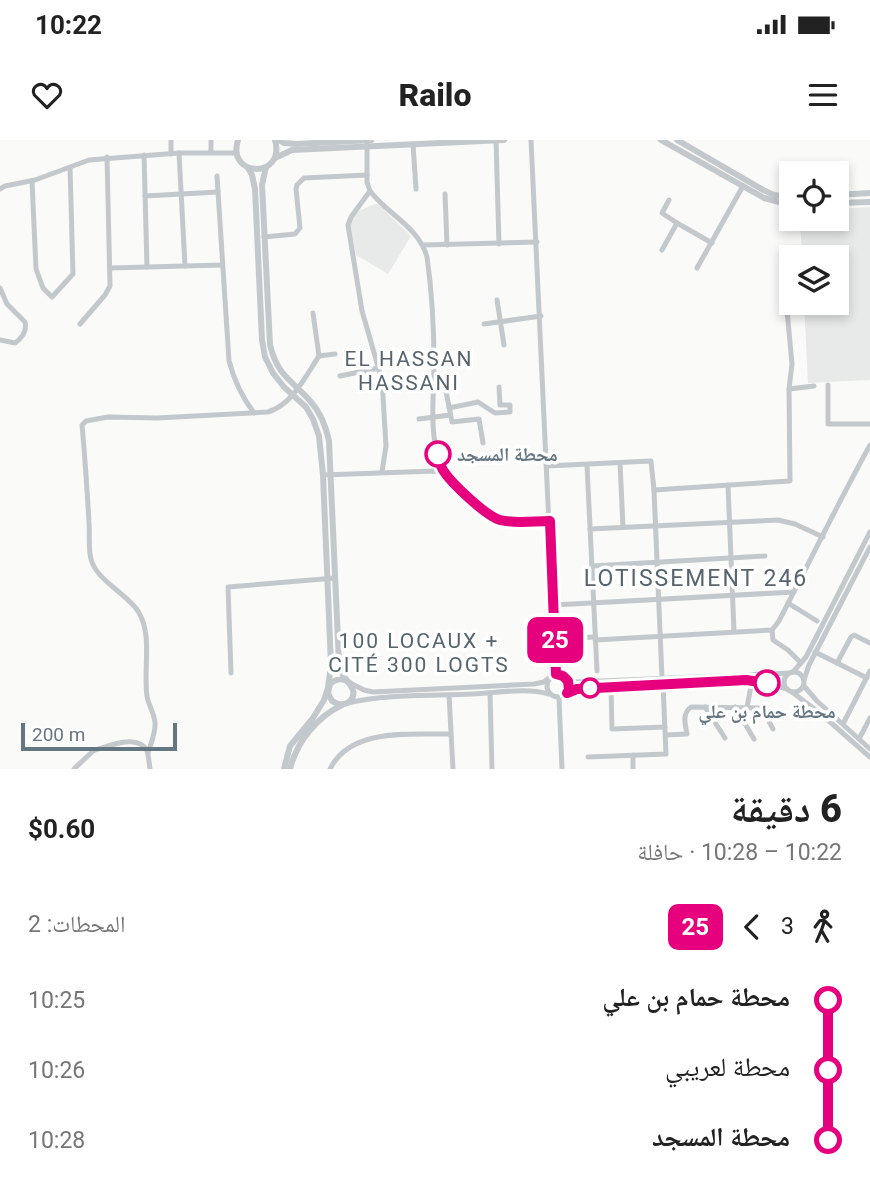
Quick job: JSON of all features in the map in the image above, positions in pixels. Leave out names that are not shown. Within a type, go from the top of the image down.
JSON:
[{"type":"street","points":[[171,140],[171,154]]},
{"type":"street","points":[[211,140],[211,152]]},
{"type":"street","points":[[239,140],[237,153],[242,163],[255,169],[267,167]]},
{"type":"street","points":[[275,158],[277,140],[296,144],[359,140],[368,142]]},
{"type":"street","points":[[496,140],[499,244]]},
{"type":"street","points":[[290,769],[296,751],[310,730],[319,720],[351,700],[353,691],[341,672],[339,663],[327,475],[317,426],[278,367],[270,345],[262,185],[267,167],[275,158],[292,150],[368,142],[413,144],[504,140]]},
{"type":"street","points":[[531,140],[556,674]]},
{"type":"street","points":[[661,140],[764,198],[779,202]]},
{"type":"street","points":[[677,140],[763,190],[779,196]]},
{"type":"street","points":[[368,142],[368,187],[415,234],[423,245],[429,267],[434,363],[433,417],[439,460],[450,480]]},
{"type":"street","points":[[413,144],[416,189]]},
{"type":"street","points":[[179,153],[185,266]]},
{"type":"street","points":[[0,188],[32,181],[89,160],[179,153],[237,153]]},
{"type":"street","points":[[144,155],[147,267]]},
{"type":"street","points":[[80,324],[110,286],[107,158]]},
{"type":"street","points":[[32,181],[36,269],[43,288],[52,298],[73,274],[69,167]]},
{"type":"street","points":[[248,167],[255,189],[264,349],[278,380],[295,392]]},
{"type":"street","points":[[264,237],[298,232],[300,228],[296,189],[304,178],[367,175]]},
{"type":"street","points":[[217,176],[229,361],[232,375],[254,413]]},
{"type":"street","points":[[697,268],[743,186]]},
{"type":"street","points":[[145,196],[218,191]]},
{"type":"street","points":[[370,191],[348,225],[362,311],[384,393],[386,446],[382,472]]},
{"type":"street","points":[[849,194],[870,193]]},
{"type":"street","points":[[445,194],[447,245]]},
{"type":"street","points":[[669,200],[662,213],[712,243]]},
{"type":"street","points":[[849,203],[870,202]]},
{"type":"street","points":[[662,250],[677,223]]},
{"type":"street","points":[[423,245],[537,242]]},
{"type":"street","points":[[110,268],[222,265]]},
{"type":"street","points":[[0,288],[7,304],[26,326],[23,335],[15,343],[0,340]]},
{"type":"street","points":[[497,300],[504,345]]},
{"type":"street","points":[[150,769],[148,753],[155,722],[147,698],[144,623],[137,609],[100,574],[90,558],[82,425],[86,421],[108,417],[157,418],[276,410],[295,392],[318,356],[313,313]]},
{"type":"street","points":[[654,490],[790,481],[789,389],[792,364],[787,315]]},
{"type":"street","points":[[484,324],[541,316]]},
{"type":"street","points":[[318,356],[335,354]]},
{"type":"street","points":[[340,376],[379,368]]},
{"type":"street","points":[[445,386],[452,422],[479,419],[483,443]]},
{"type":"street","points":[[789,389],[814,386]]},
{"type":"street","points":[[828,386],[828,424],[870,424]]},
{"type":"street","points":[[419,418],[433,417],[478,402],[495,413],[510,412],[510,405],[500,405],[499,387]]},
{"type":"street","points":[[801,663],[773,640],[772,630],[794,593],[870,445]]},
{"type":"street","points":[[428,470],[439,460]]},
{"type":"street","points":[[547,466],[651,461],[666,754],[588,757]]},
{"type":"street","points":[[620,463],[623,527]]},
{"type":"street","points":[[587,465],[597,671]]},
{"type":"street","points":[[327,475],[428,470],[440,473],[450,480],[494,518],[506,521],[550,521]]},
{"type":"street","points":[[728,485],[734,632]]},
{"type":"street","points":[[590,529],[787,521],[823,537]]},
{"type":"street","points":[[870,532],[801,663],[785,679],[785,686],[790,691],[870,757]]},
{"type":"street","points":[[556,674],[577,682],[752,681],[799,691],[806,672],[870,547]]},
{"type":"street","points":[[592,566],[765,556]]},
{"type":"street","points":[[231,673],[228,586],[332,579]]},
{"type":"street","points":[[284,769],[290,746],[313,718],[328,688],[331,665],[332,579]]},
{"type":"street","points":[[554,605],[794,593]]},
{"type":"street","points":[[788,603],[817,621]]},
{"type":"street","points":[[574,638],[772,630]]},
{"type":"street","points":[[837,663],[851,636],[870,643]]},
{"type":"street","points":[[816,652],[867,678]]},
{"type":"street","points":[[843,724],[870,671]]},
{"type":"street","points":[[559,698],[577,689],[792,672],[800,674],[817,702],[870,749]]},
{"type":"street","points":[[556,674],[544,682],[534,684],[373,692],[364,691],[338,679],[328,688],[329,697],[340,705],[370,699],[537,691],[559,698]]},
{"type":"street","points":[[550,678],[546,685],[550,694]]},
{"type":"street","points":[[566,678],[569,685],[567,693]]},
{"type":"street","points":[[747,707],[752,681]]},
{"type":"street","points":[[611,687],[612,729],[665,727]]},
{"type":"street","points":[[490,693],[492,769]]},
{"type":"street","points":[[449,695],[453,769]]},
{"type":"street","points":[[559,698],[562,769]]},
{"type":"street","points":[[666,735],[687,734],[684,721],[691,707],[760,708],[773,729]]},
{"type":"street","points":[[705,707],[725,738]]},
{"type":"street","points":[[735,707],[754,739]]},
{"type":"street","points":[[859,739],[870,718]]},
{"type":"street","points":[[330,769],[340,754],[366,740],[451,734]]},
{"type":"street","points":[[74,769],[98,748],[134,741],[140,743],[148,753]]},
{"type":"street","points":[[633,755],[633,769]]},
{"type":"shaded area","points":[[375,204],[411,236],[388,274],[356,255],[350,225],[358,211]]},
{"type":"shaded area","points":[[870,207],[870,380],[808,383],[805,315],[849,315],[849,245],[801,245],[801,231],[849,231],[849,208]]},
{"type":"bus line","name":"25","points":[[438,454],[439,463],[450,480],[494,518],[506,521],[550,521],[556,674],[568,681],[567,693],[577,689],[643,685],[746,680],[767,683]]},
{"type":"place","name":"محطة المسجد","points":[[438,454]]},
{"type":"place","name":"محطة حمام بن علي","points":[[767,683]]},
{"type":"district","name":"EL HASSAN HASSANI","points":[[409,371]]},
{"type":"district","name":"LOTISSEMENT 246","points":[[696,578]]},
{"type":"district","name":"100 LOCAUX + CITÉ 300 LOGTS","points":[[419,653]]}]
